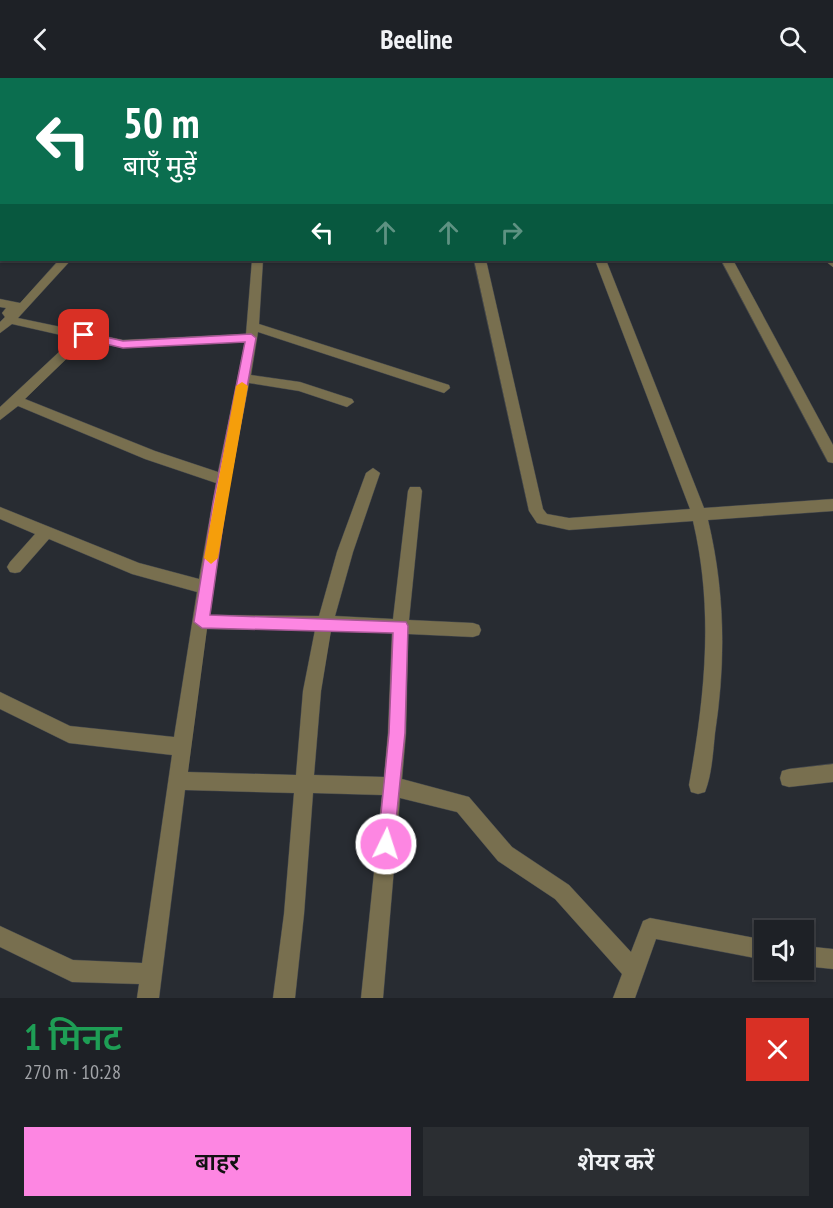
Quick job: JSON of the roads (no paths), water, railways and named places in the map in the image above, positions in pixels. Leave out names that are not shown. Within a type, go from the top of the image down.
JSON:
[{"type":"street","points":[[0,329],[33,297],[64,261]]},
{"type":"street","points":[[148,998],[207,588],[251,332],[258,261]]},
{"type":"street","points":[[480,261],[536,511],[542,519],[569,524],[833,505]]},
{"type":"street","points":[[600,261],[699,514],[710,551],[717,623],[707,736],[698,785]]},
{"type":"street","points":[[727,261],[833,459]]},
{"type":"street","points":[[0,303],[15,304],[8,313],[14,321],[123,345],[251,332],[444,388]]},
{"type":"street","points":[[0,415],[84,335]]},
{"type":"street","points":[[244,378],[300,387],[347,402]]},
{"type":"street","points":[[16,400],[150,455],[224,480]]},
{"type":"street","points":[[284,998],[294,914],[312,691],[325,623],[345,552],[373,473]]},
{"type":"street","points":[[372,998],[397,733],[400,626],[408,534],[416,491]]},
{"type":"street","points":[[0,513],[137,569],[207,588]]},
{"type":"street","points":[[15,567],[46,532]]},
{"type":"street","points":[[202,622],[325,623],[473,630]]},
{"type":"street","points":[[0,700],[69,734],[183,747]]},
{"type":"street","points":[[789,778],[833,773]]},
{"type":"street","points":[[178,781],[391,786],[462,804],[505,854],[562,892],[634,970]]},
{"type":"street","points":[[624,998],[650,928],[754,948]]},
{"type":"street","points":[[0,936],[72,971],[152,974]]},
{"type":"street","points":[[814,957],[833,959]]}]
